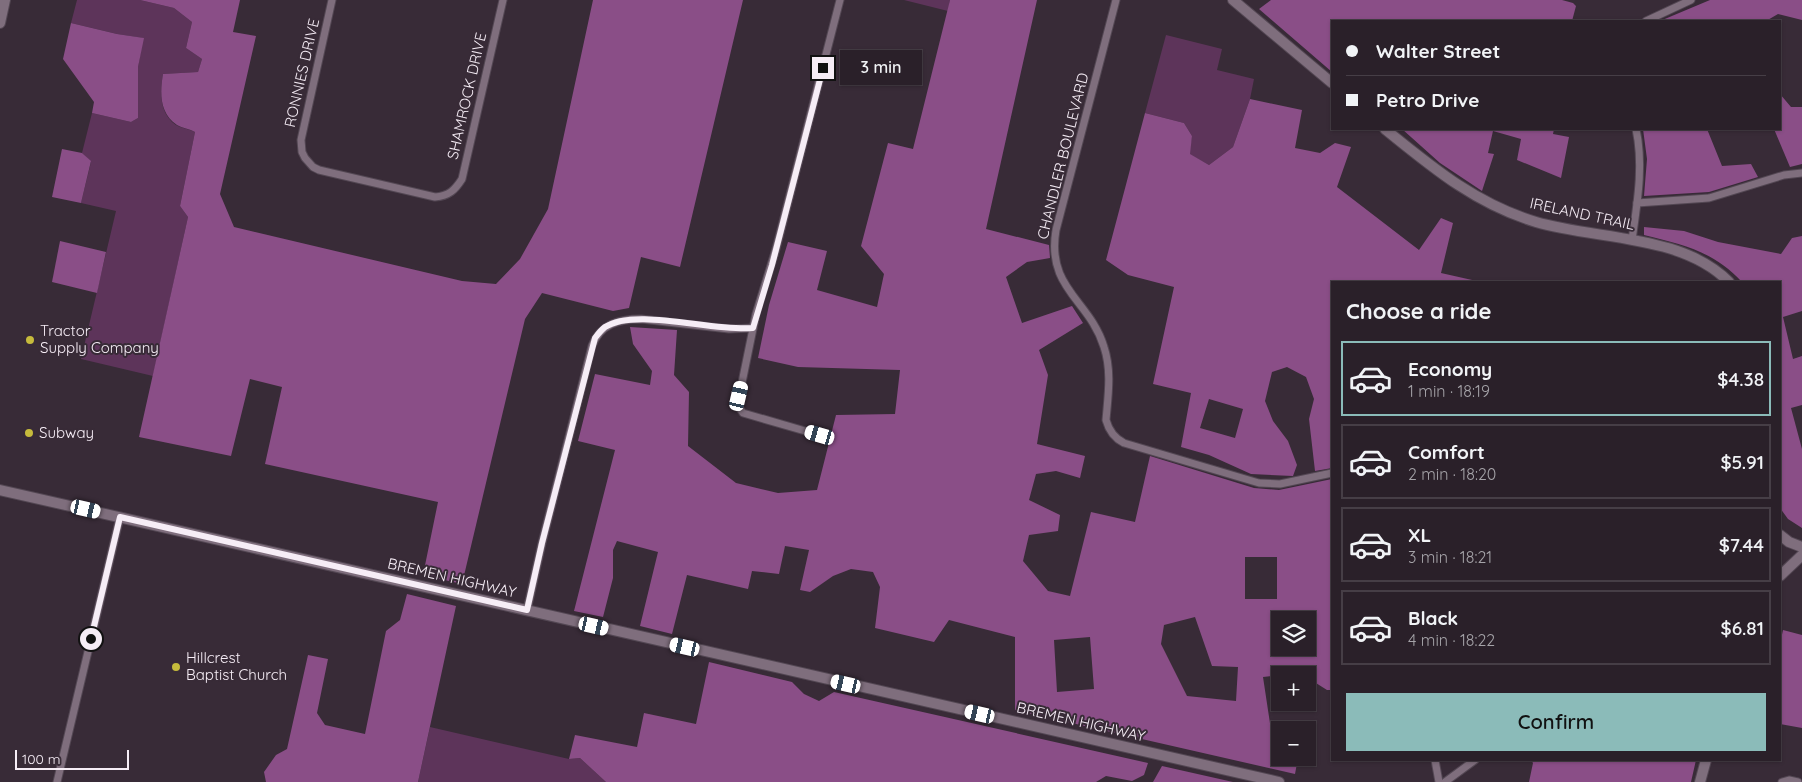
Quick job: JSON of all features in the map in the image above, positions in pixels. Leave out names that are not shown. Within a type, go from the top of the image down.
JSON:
[{"type":"main road","points":[[0,23],[5,0]]},
{"type":"main road","points":[[1233,0],[1331,83]]},
{"type":"main road","name":"IRELAND TRAIL","points":[[1386,130],[1446,178],[1465,191],[1499,208],[1537,222],[1632,240],[1686,254],[1713,268],[1728,281]]},
{"type":"main road","name":"BREMEN HIGHWAY","points":[[0,490],[1279,782]]},
{"type":"main road","points":[[1781,536],[1789,542],[1802,547]]},
{"type":"main road","points":[[1781,575],[1802,555]]},
{"type":"main road","points":[[1700,782],[1706,761]]},
{"type":"street","name":"RONNIES DRIVE","points":[[332,0],[301,140],[302,152],[308,163],[333,175],[426,196],[435,197],[449,194]]},
{"type":"street","name":"SHAMROCK DRIVE","points":[[449,194],[458,185],[465,170],[503,0]]},
{"type":"street","points":[[820,435],[748,415],[740,410],[738,402],[753,328],[776,248],[840,0]]},
{"type":"street","name":"CHANDLER BOULEVARD","points":[[1116,0],[1056,230],[1054,248],[1056,264],[1061,278],[1096,328],[1104,347],[1109,370],[1106,420],[1108,427],[1115,437],[1124,443],[1260,483],[1280,484],[1331,473]]},
{"type":"street","points":[[1648,20],[1691,0]]},
{"type":"street","points":[[1632,240],[1637,203],[1639,152],[1636,130]]},
{"type":"street","points":[[1637,203],[1709,198],[1784,175],[1802,173]]},
{"type":"street","points":[[527,610],[592,346],[600,330],[613,323],[632,319],[670,321],[729,329],[753,328]]},
{"type":"street","points":[[57,782],[120,517]]},
{"type":"street","points":[[1435,761],[1438,782]]},
{"type":"street","points":[[1445,782],[1474,761]]},
{"type":"street","points":[[1782,782],[1789,780],[1798,782]]},
{"type":"shaded area","points":[[77,0],[140,0],[174,8],[192,22],[186,48],[202,59],[198,72],[163,74],[161,95],[166,114],[176,125],[195,132],[180,206],[188,217],[153,376],[81,359],[116,211],[81,203],[91,162],[82,153],[92,113],[131,122],[138,118],[138,67],[143,38],[71,23]]},
{"type":"shaded area","points":[[140,0],[240,0],[233,32],[256,36],[220,194],[234,227],[462,281],[496,284],[520,259],[548,209],[593,0],[743,0],[680,267],[641,257],[629,308],[613,311],[542,293],[525,319],[462,584],[423,575],[438,502],[265,464],[282,387],[250,379],[231,456],[139,437],[188,217],[180,206],[195,132],[177,125],[167,114],[161,95],[163,74],[198,72],[202,59],[186,48],[192,22],[174,8]]},
{"type":"shaded area","points":[[904,0],[950,0],[948,11]]},
{"type":"shaded area","points":[[950,0],[1037,0],[986,229],[1049,245],[1050,258],[1027,262],[1006,277],[1022,323],[1072,306],[1083,323],[1039,350],[1048,375],[1037,444],[1085,456],[1080,478],[1056,471],[1036,474],[1029,500],[1060,515],[1058,531],[1029,535],[1023,561],[1048,591],[1070,596],[1091,512],[1135,522],[1150,456],[1254,488],[1279,490],[1331,479],[1331,690],[1327,690],[1316,683],[1316,666],[1271,666],[1271,676],[1263,677],[1271,730],[1271,766],[1296,766],[1295,774],[1015,710],[1015,637],[949,620],[934,642],[875,628],[880,587],[873,572],[851,569],[833,576],[810,592],[800,590],[809,550],[785,546],[779,574],[752,571],[748,589],[687,575],[672,634],[640,626],[658,552],[617,541],[613,550],[613,578],[603,617],[574,611],[615,450],[578,441],[595,374],[650,385],[652,371],[633,344],[630,327],[677,330],[674,375],[689,392],[688,446],[736,483],[778,493],[817,490],[836,415],[895,414],[900,370],[798,367],[758,358],[769,305],[788,242],[827,251],[817,290],[877,307],[884,274],[861,246],[888,143],[913,149]],"holes":[[[1245,557],[1277,557],[1277,599],[1245,599]],[[1195,617],[1212,666],[1238,667],[1236,701],[1187,696],[1161,644],[1164,625]],[[1090,637],[1094,689],[1057,692],[1054,640]]]},
{"type":"shaded area","points":[[1271,0],[1562,0],[1573,3],[1576,6],[1572,20],[1331,20],[1331,71],[1259,9]]},
{"type":"shaded area","points":[[1710,0],[1802,0],[1802,20],[1778,14],[1768,20],[1662,20]]},
{"type":"shaded area","points":[[71,23],[117,34],[144,38],[138,67],[138,118],[131,122],[92,113],[94,102],[63,59]]},
{"type":"shaded area","points":[[1166,35],[1222,49],[1217,70],[1254,79],[1250,99],[1233,147],[1209,165],[1189,154],[1192,136],[1184,123],[1145,113]]},
{"type":"shaded area","points":[[1781,95],[1791,107],[1802,107],[1802,164],[1790,167],[1774,130],[1781,130]]},
{"type":"shaded area","points":[[1250,99],[1302,110],[1295,148],[1320,153],[1335,143],[1351,147],[1337,187],[1419,250],[1441,218],[1453,223],[1441,273],[1477,281],[1331,281],[1331,468],[1315,471],[1309,419],[1314,399],[1306,377],[1287,367],[1272,372],[1265,401],[1273,421],[1288,441],[1297,465],[1293,476],[1251,474],[1209,455],[1181,447],[1191,393],[1153,384],[1174,287],[1128,275],[1106,260],[1145,113],[1184,123],[1192,136],[1190,154],[1209,165],[1233,147]],"holes":[[[1209,399],[1243,409],[1235,438],[1200,428]]]},
{"type":"shaded area","points":[[1403,130],[1554,130],[1553,134],[1569,137],[1561,178],[1517,160],[1521,139],[1493,131],[1488,153],[1494,154],[1482,191],[1440,163]]},
{"type":"shaded area","points":[[1643,130],[1707,130],[1722,166],[1751,164],[1758,177],[1709,192],[1644,196],[1647,159]]},
{"type":"shaded area","points":[[62,149],[82,153],[91,161],[81,203],[52,197]]},
{"type":"shaded area","points":[[1644,227],[1684,231],[1718,242],[1781,254],[1792,238],[1802,236],[1802,311],[1783,317],[1793,359],[1802,356],[1802,405],[1791,408],[1802,449],[1802,528],[1788,519],[1781,509],[1781,281],[1741,281],[1731,271],[1709,256],[1685,246],[1644,235]]},
{"type":"shaded area","points":[[60,241],[106,252],[97,293],[52,282]]},
{"type":"shaded area","points":[[407,594],[456,606],[418,782],[266,782],[264,772],[276,755],[287,749],[308,655],[328,659],[317,713],[325,725],[365,734],[386,631],[400,620]]},
{"type":"shaded area","points":[[1783,630],[1802,635],[1802,728],[1781,724],[1781,639]]},
{"type":"shaded area","points":[[709,662],[792,682],[804,694],[819,701],[834,692],[1148,763],[1144,775],[1132,781],[1106,776],[1096,782],[606,782],[580,758],[569,759],[575,735],[637,747],[644,713],[696,724]]},
{"type":"shaded area","points":[[430,727],[569,759],[580,758],[606,782],[418,782]]},
{"type":"shaded area","points":[[1532,761],[1696,761],[1691,782],[1529,782],[1533,763]]},
{"type":"shaded area","points":[[1162,766],[1233,782],[1153,782]]},
{"type":"place","name":"Tractor Supply Company","points":[[30,340]]},
{"type":"place","name":"Subway","points":[[29,433]]},
{"type":"place","name":"Hillcrest Baptist Church","points":[[176,667]]},
{"type":"route","points":[[91,639],[120,517],[527,610],[542,543],[595,338],[600,330],[606,326],[632,319],[670,321],[729,329],[753,328],[772,265],[823,68]]}]
